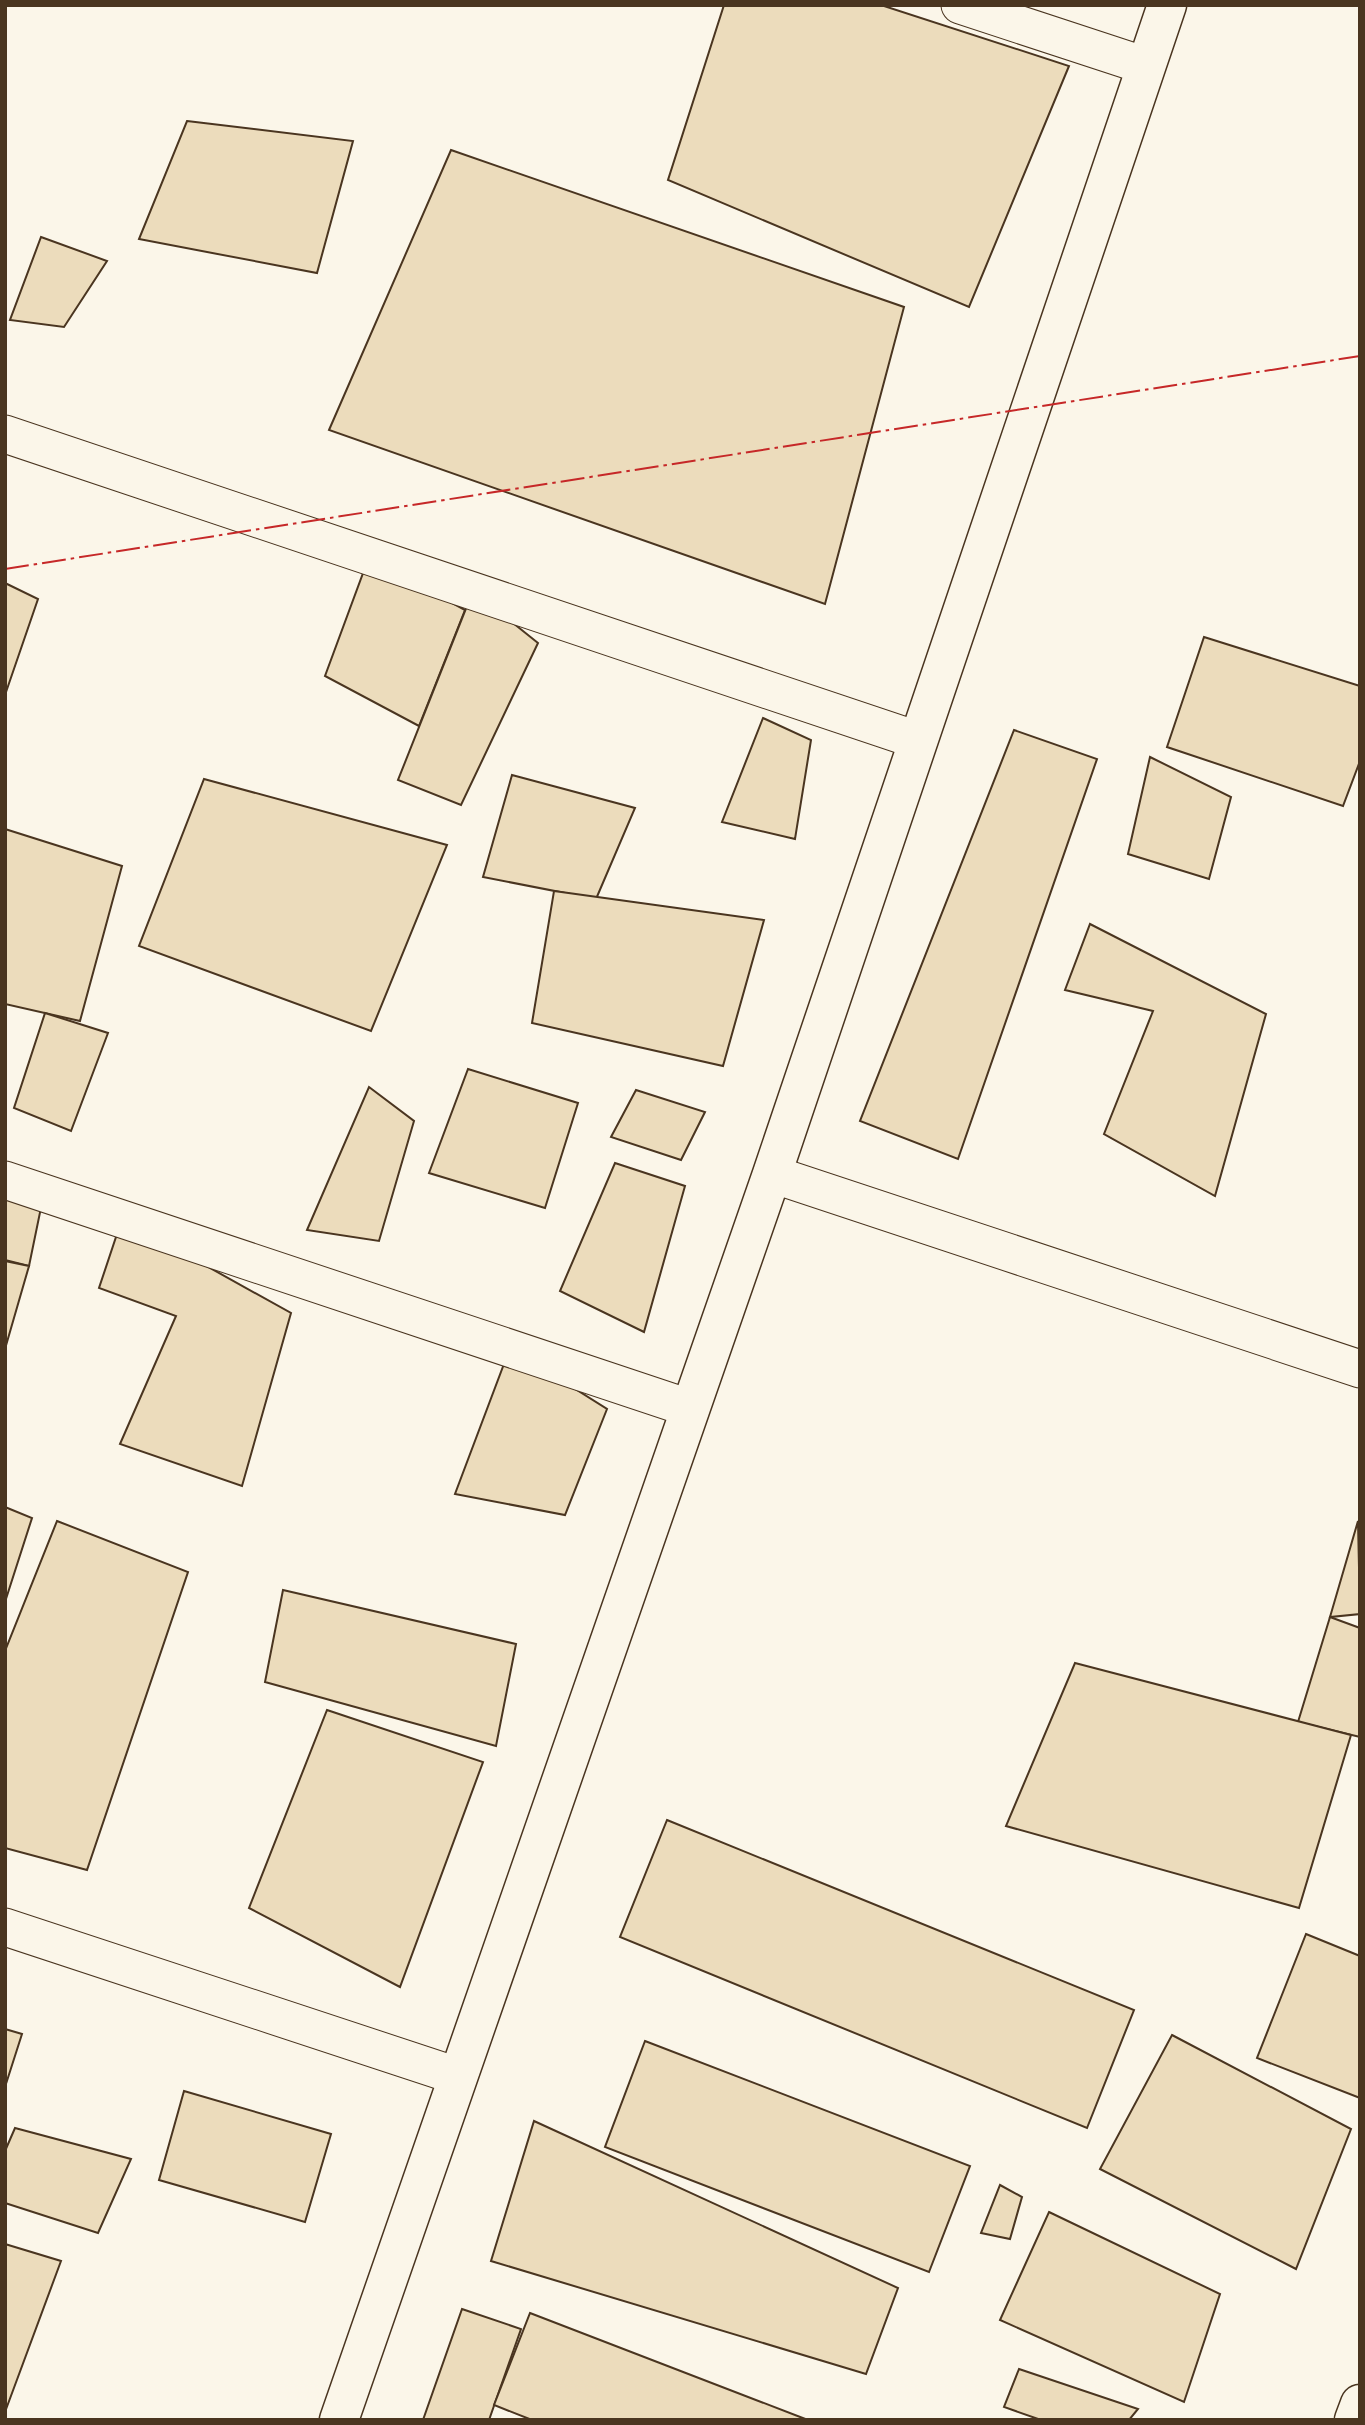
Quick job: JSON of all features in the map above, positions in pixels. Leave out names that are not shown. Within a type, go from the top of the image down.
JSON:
[{"type":"main road","points":[[339,2420],[772,1174],[1167,5]]},
{"type":"main road","points":[[1354,2420],[1360,2404]]},
{"type":"street","points":[[960,5],[1146,66]]},
{"type":"street","points":[[5,434],[917,740]]},
{"type":"street","points":[[772,1174],[1360,1368]]},
{"type":"street","points":[[5,1180],[689,1408]]},
{"type":"street","points":[[5,1927],[457,2076]]},
{"type":"building","points":[[724,5],[881,5],[1069,66],[969,307],[668,180]]},
{"type":"building","points":[[187,121],[353,141],[317,273],[139,239]]},
{"type":"building","points":[[451,150],[904,307],[825,604],[329,430]]},
{"type":"building","points":[[41,237],[107,261],[64,327],[10,320]]},
{"type":"building","points":[[369,557],[465,610],[419,726],[325,676]]},
{"type":"building","points":[[5,583],[38,599],[5,695]]},
{"type":"building","points":[[473,591],[538,643],[461,805],[398,780]]},
{"type":"building","points":[[1204,637],[1360,686],[1360,761],[1343,806],[1167,747]]},
{"type":"building","points":[[763,718],[811,740],[795,839],[722,822]]},
{"type":"building","points":[[1014,730],[1097,759],[958,1159],[860,1121]]},
{"type":"building","points":[[1150,757],[1231,797],[1209,879],[1128,854]]},
{"type":"building","points":[[512,775],[635,808],[596,899],[483,877]]},
{"type":"building","points":[[204,779],[447,845],[371,1031],[139,946]]},
{"type":"building","points":[[5,829],[122,866],[80,1021],[5,1004]]},
{"type":"building","points":[[554,891],[764,920],[723,1066],[532,1023]]},
{"type":"building","points":[[1090,924],[1266,1014],[1215,1196],[1104,1134],[1153,1011],[1065,990]]},
{"type":"building","points":[[45,1013],[108,1033],[71,1131],[14,1108]]},
{"type":"building","points":[[468,1069],[578,1103],[545,1208],[429,1173]]},
{"type":"building","points":[[369,1087],[414,1121],[379,1241],[307,1230]]},
{"type":"building","points":[[636,1090],[705,1112],[681,1160],[611,1137]]},
{"type":"building","points":[[615,1163],[685,1186],[644,1332],[560,1291]]},
{"type":"building","points":[[5,1180],[44,1193],[29,1266],[5,1260]]},
{"type":"building","points":[[122,1219],[291,1313],[242,1486],[120,1444],[176,1316],[99,1288]]},
{"type":"building","points":[[5,1261],[29,1266],[5,1349]]},
{"type":"building","points":[[510,1348],[607,1409],[565,1515],[455,1494]]},
{"type":"building","points":[[5,1507],[32,1518],[5,1602]]},
{"type":"building","points":[[57,1521],[188,1572],[87,1870],[5,1848],[5,1651]]},
{"type":"building","points":[[1358,1521],[1360,1614],[1330,1617]]},
{"type":"building","points":[[283,1590],[516,1644],[496,1746],[265,1682]]},
{"type":"building","points":[[1330,1617],[1360,1628],[1360,1737],[1298,1722]]},
{"type":"building","points":[[1075,1663],[1351,1735],[1299,1908],[1006,1826]]},
{"type":"building","points":[[327,1710],[483,1762],[400,1987],[249,1908]]},
{"type":"building","points":[[667,1820],[1134,2010],[1087,2128],[620,1937]]},
{"type":"building","points":[[1306,1934],[1360,1956],[1360,2098],[1257,2058]]},
{"type":"building","points":[[5,2029],[22,2034],[5,2087]]},
{"type":"building","points":[[1172,2035],[1351,2129],[1296,2269],[1100,2169]]},
{"type":"building","points":[[645,2041],[970,2166],[929,2272],[605,2147]]},
{"type":"building","points":[[184,2091],[331,2134],[305,2222],[159,2180]]},
{"type":"building","points":[[534,2121],[898,2288],[866,2374],[491,2261]]},
{"type":"building","points":[[15,2128],[131,2159],[98,2233],[5,2203],[5,2151]]},
{"type":"building","points":[[1000,2185],[1022,2197],[1010,2239],[981,2233]]},
{"type":"building","points":[[1049,2212],[1220,2294],[1184,2402],[1000,2320]]},
{"type":"building","points":[[5,2244],[61,2261],[5,2412]]},
{"type":"building","points":[[462,2309],[521,2329],[489,2420],[423,2420]]},
{"type":"building","points":[[530,2313],[808,2420],[532,2420],[494,2405]]},
{"type":"building","points":[[1019,2369],[1138,2409],[1129,2420],[1041,2420],[1004,2407]]},
{"type":"power","points":[[5,569],[1360,356]]}]
